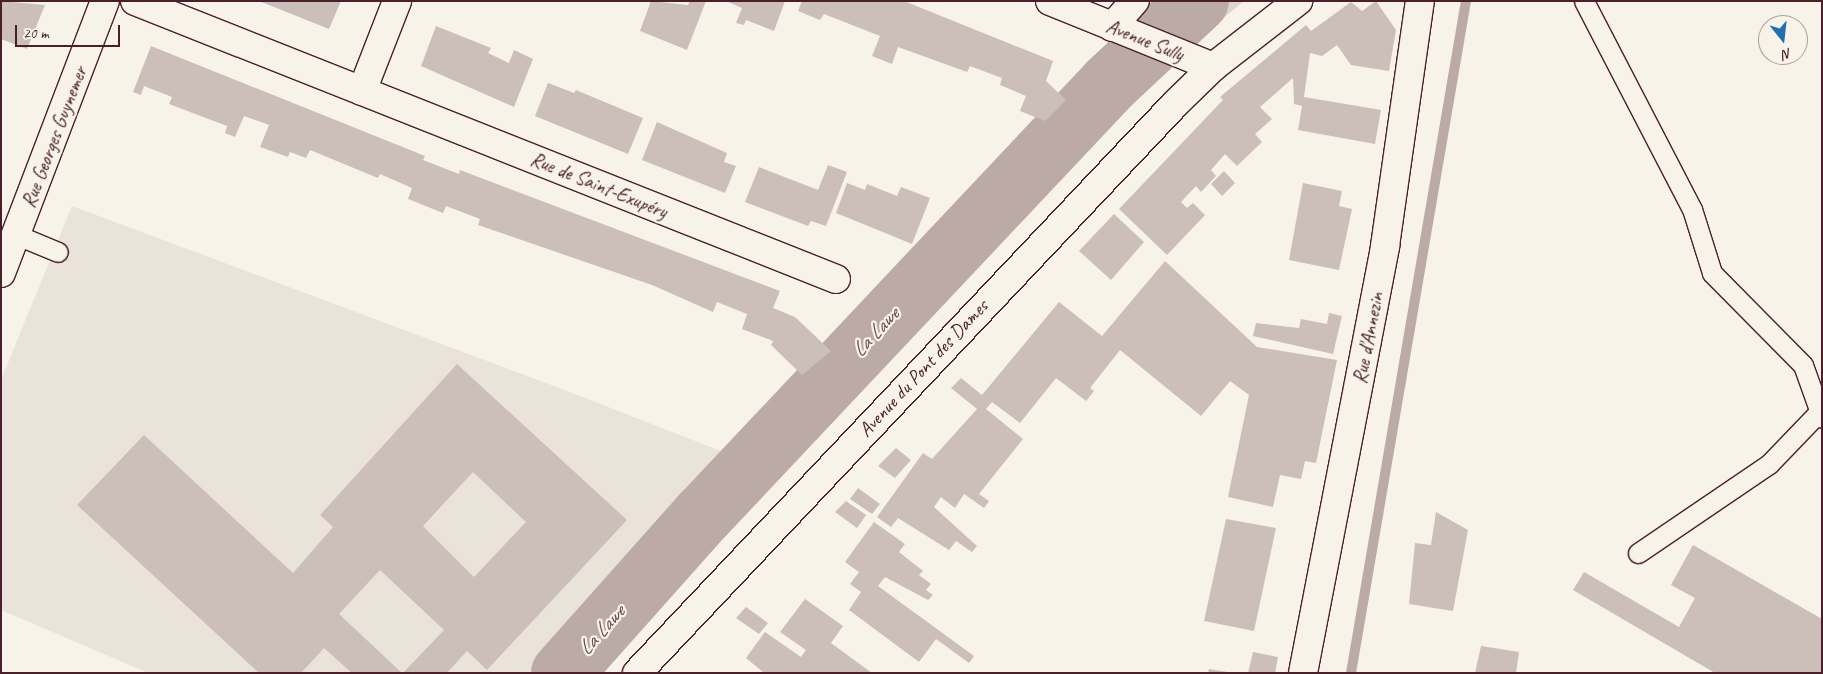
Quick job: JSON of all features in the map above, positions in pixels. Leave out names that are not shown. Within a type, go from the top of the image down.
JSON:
[{"type":"street","name":"Rue Georges Guynemer","points":[[1,273],[105,1]]},
{"type":"street","name":"Rue de Saint-Exupéry","points":[[135,1],[836,279]]},
{"type":"street","points":[[362,92],[397,1]]},
{"type":"street","name":"Avenue Sully","points":[[1050,1],[1203,64]]},
{"type":"street","points":[[1118,30],[1135,1]]},
{"type":"street","name":"Avenue du Pont des Dames","points":[[637,673],[1203,64],[1298,1]]},
{"type":"street","name":"Rue d'Annezin","points":[[1303,673],[1385,246],[1420,1]]},
{"type":"lane","points":[[1584,1],[1692,209],[1712,273],[1803,364],[1821,412],[1769,464],[1638,553]]},
{"type":"lane","points":[[17,235],[58,252]]},
{"type":"shaded area","points":[[1178,1],[1244,1],[1215,25]]},
{"type":"shaded area","points":[[72,206],[562,389],[731,455],[530,673],[148,673],[1,610],[1,380]]},
{"type":"building","points":[[1,1],[45,5],[27,49],[1,39]]},
{"type":"building","points":[[259,1],[341,1],[329,29]]},
{"type":"building","points":[[651,1],[688,5],[690,1],[706,1],[687,50],[640,31]]},
{"type":"building","points":[[726,1],[785,1],[774,31],[746,20],[744,25],[736,23],[742,8]]},
{"type":"building","points":[[802,1],[904,1],[1053,61],[1046,81],[1066,100],[1045,121],[1020,111],[1026,96],[1000,85],[1002,78],[970,66],[967,72],[898,47],[892,64],[872,56],[880,36],[824,14],[820,20],[798,11]]},
{"type":"building","points":[[1376,1],[1396,30],[1389,71],[1351,65],[1337,45],[1322,56],[1310,53],[1304,97],[1381,110],[1375,144],[1298,130],[1302,106],[1294,104],[1293,78],[1260,107],[1272,119],[1255,134],[1262,142],[1237,166],[1225,154],[1211,170],[1216,176],[1201,192],[1196,186],[1181,202],[1187,208],[1193,203],[1205,215],[1167,255],[1119,209],[1223,100],[1220,97],[1306,25],[1311,31],[1351,2],[1362,11]]},
{"type":"building","points":[[436,26],[491,48],[488,53],[509,63],[514,50],[533,59],[514,107],[421,66]]},
{"type":"building","points":[[151,46],[425,156],[423,160],[459,174],[460,170],[780,291],[773,308],[795,317],[831,351],[802,375],[771,345],[773,341],[742,329],[747,314],[717,302],[713,312],[652,285],[478,225],[480,219],[446,206],[443,213],[408,199],[412,188],[380,174],[378,178],[310,150],[306,158],[290,152],[288,157],[260,147],[269,125],[244,116],[235,137],[225,133],[227,126],[169,104],[172,97],[144,86],[141,95],[133,92]]},
{"type":"building","points":[[548,83],[574,93],[576,90],[643,118],[628,154],[535,116]]},
{"type":"building","points":[[657,122],[727,153],[724,162],[736,166],[725,193],[642,160]]},
{"type":"building","points":[[828,165],[847,172],[826,226],[811,221],[808,226],[745,202],[759,167],[818,190]]},
{"type":"building","points":[[1224,171],[1235,183],[1222,196],[1211,184]]},
{"type":"building","points":[[847,183],[865,190],[867,184],[897,196],[901,187],[930,198],[912,244],[836,213]]},
{"type":"building","points":[[1303,183],[1342,191],[1339,206],[1352,209],[1339,270],[1289,260]]},
{"type":"building","points":[[1114,214],[1144,242],[1111,280],[1079,251]]},
{"type":"building","points":[[1165,261],[1257,347],[1337,360],[1316,463],[1305,461],[1301,479],[1280,475],[1273,507],[1228,497],[1249,395],[1230,381],[1201,416],[1120,350],[1090,388],[1094,391],[1086,401],[1056,378],[1020,423],[992,402],[986,409],[1023,439],[979,494],[989,501],[984,508],[964,494],[955,508],[941,497],[934,507],[977,546],[972,552],[956,541],[949,550],[898,518],[891,527],[877,517],[923,453],[932,459],[977,409],[951,388],[961,378],[982,395],[1059,302],[1102,336]]},
{"type":"building","points":[[1329,313],[1342,316],[1333,354],[1253,336],[1256,323],[1299,328],[1301,319],[1327,324]]},
{"type":"building","points":[[457,364],[627,520],[487,670],[467,651],[447,673],[403,673],[444,630],[380,570],[339,614],[402,673],[352,673],[324,648],[301,673],[259,673],[77,505],[144,435],[293,573],[333,527],[320,515]],"holes":[[[473,472],[526,522],[474,577],[423,526]]]},
{"type":"building","points":[[896,448],[911,460],[895,478],[878,466]]},
{"type":"building","points":[[858,488],[880,504],[872,514],[850,499]]},
{"type":"building","points":[[846,501],[866,515],[857,528],[835,512]]},
{"type":"building","points":[[1436,512],[1468,530],[1453,611],[1409,604],[1415,543],[1431,545]]},
{"type":"building","points":[[1226,519],[1276,528],[1254,631],[1204,621]]},
{"type":"building","points":[[874,522],[905,544],[899,552],[923,571],[919,575],[931,584],[926,590],[933,595],[928,600],[885,577],[878,586],[974,656],[969,663],[936,639],[919,662],[849,610],[861,592],[850,584],[859,572],[845,562]]},
{"type":"building","points":[[1693,545],[1822,619],[1822,673],[1715,673],[1573,590],[1584,572],[1679,627],[1695,598],[1671,585]]},
{"type":"building","points":[[805,599],[843,626],[831,643],[872,673],[764,673],[746,658],[765,632],[801,657],[806,650],[780,632]]},
{"type":"building","points":[[746,607],[768,623],[759,634],[736,618]]},
{"type":"building","points":[[1481,646],[1519,652],[1516,673],[1475,673]]},
{"type":"building","points":[[1253,652],[1278,657],[1275,673],[1248,673]]},
{"type":"building","points":[[1209,669],[1227,672],[1227,673],[1208,673]]},
{"type":"waterway","name":"La Lawe","points":[[562,673],[703,515],[1110,83],[1198,1]]},
{"type":"waterway","points":[[1351,673],[1466,1]]}]
